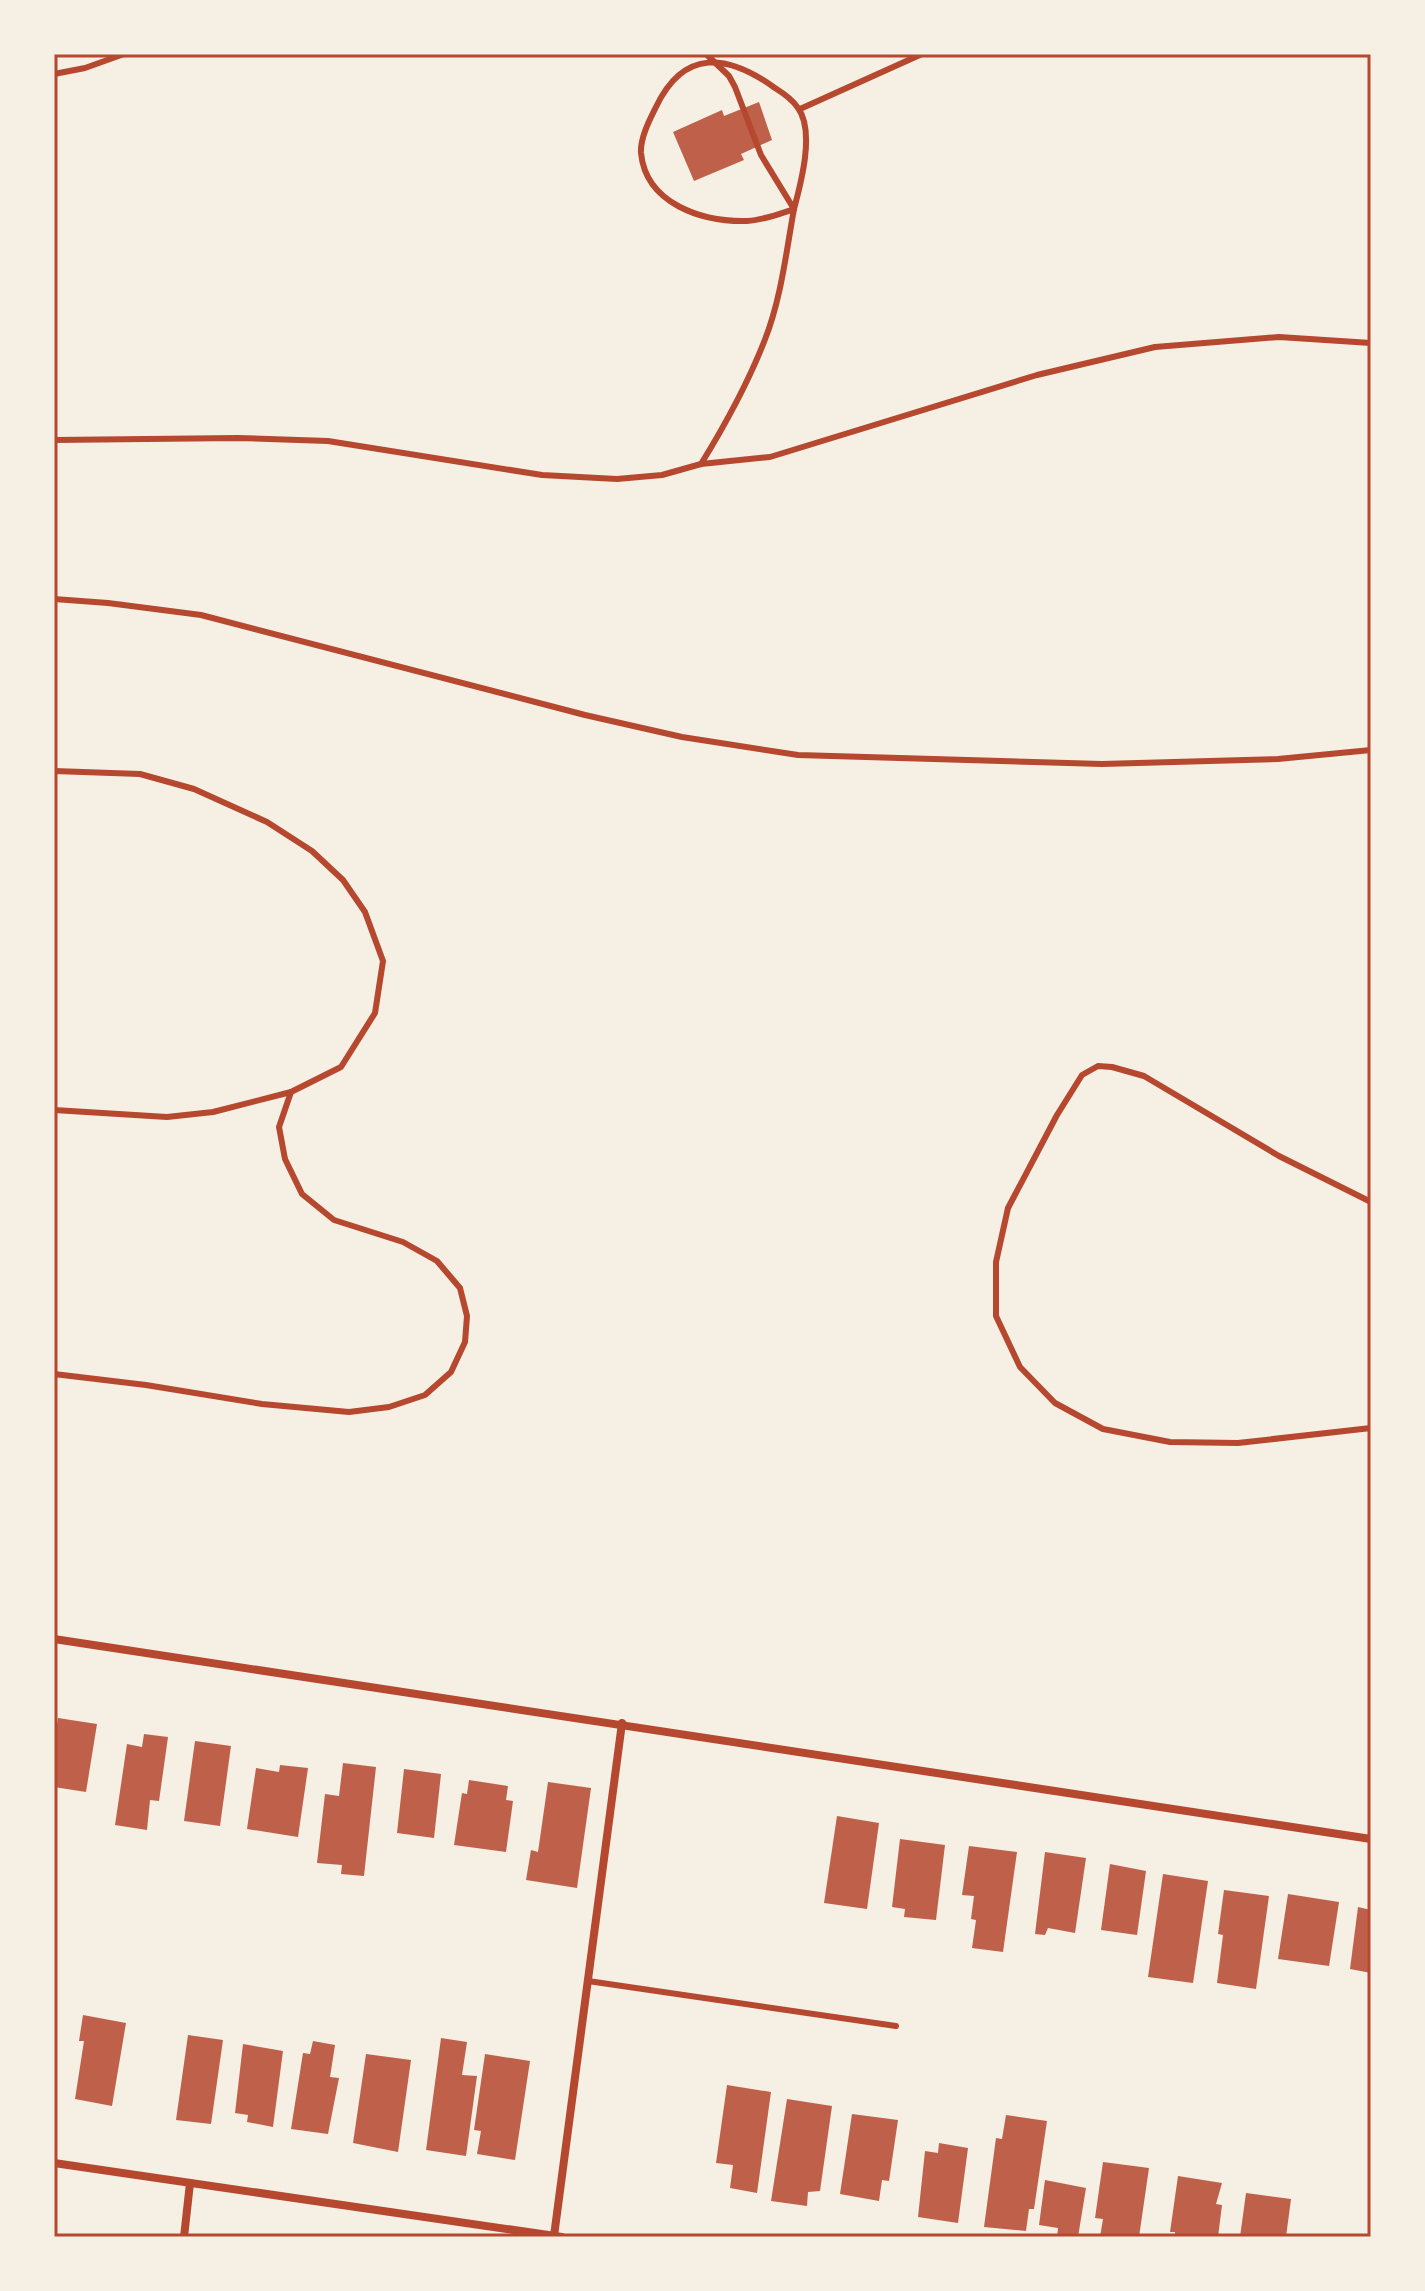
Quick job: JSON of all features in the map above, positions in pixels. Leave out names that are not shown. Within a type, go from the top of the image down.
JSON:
[{"type":"street","points":[[54,1639],[1371,1839]]},
{"type":"street","points":[[54,2163],[558,2236],[622,1723]]},
{"type":"street","points":[[184,2237],[190,2183]]},
{"type":"lane","points":[[54,74],[85,68],[124,54]]},
{"type":"lane","points":[[706,54],[735,87],[761,155],[794,209]]},
{"type":"lane","points":[[800,109],[922,54]]},
{"type":"lane","points":[[701,464],[737,404],[765,340],[781,284],[805,160],[806,135],[800,109],[761,77],[739,65],[714,61],[675,76],[653,112],[641,151],[654,188],[669,202],[701,216],[749,221],[794,209]]},
{"type":"lane","points":[[54,440],[238,438],[328,441],[542,475],[617,479],[662,475],[701,464],[770,457],[1037,375],[1155,347],[1279,337],[1371,343]]},
{"type":"lane","points":[[54,599],[201,615],[585,715],[682,737],[798,755],[1102,764],[1278,759],[1371,750]]},
{"type":"lane","points":[[54,771],[140,774],[194,789],[267,822],[312,851],[343,880],[365,912],[383,961],[375,1013],[341,1067],[291,1092],[213,1112],[167,1117],[54,1110]]},
{"type":"lane","points":[[1371,1202],[1279,1156],[1144,1076],[1098,1066],[1082,1075],[1008,1208],[996,1262],[996,1316],[1020,1367],[1055,1403],[1103,1429],[1170,1442],[1238,1443],[1371,1428]]},
{"type":"lane","points":[[54,1374],[262,1404],[349,1412],[389,1407],[425,1395],[451,1372],[465,1342],[467,1316],[460,1288],[437,1261],[403,1242],[334,1220],[302,1194],[285,1159],[279,1127],[291,1092]]},
{"type":"lane","points":[[588,1981],[896,2026]]},
{"type":"building","points":[[759,102],[772,140],[741,154],[744,160],[694,181],[673,132],[722,110],[724,116]]},
{"type":"building","points":[[58,1718],[97,1724],[86,1792],[54,1787],[54,1744]]},
{"type":"building","points":[[144,1734],[168,1737],[159,1801],[150,1800],[147,1830],[115,1825],[127,1744],[142,1747]]},
{"type":"building","points":[[195,1741],[231,1746],[220,1826],[184,1821]]},
{"type":"building","points":[[343,1763],[376,1767],[364,1876],[341,1874],[342,1865],[317,1863],[325,1794],[339,1796]]},
{"type":"building","points":[[280,1765],[308,1768],[298,1837],[247,1829],[256,1768],[279,1772]]},
{"type":"building","points":[[404,1769],[441,1774],[434,1838],[397,1833]]},
{"type":"building","points":[[469,1780],[508,1786],[506,1800],[513,1801],[506,1852],[454,1845],[462,1793],[467,1794]]},
{"type":"building","points":[[548,1782],[591,1788],[577,1888],[526,1880],[531,1850],[538,1852]]},
{"type":"building","points":[[837,1816],[879,1823],[867,1909],[824,1903]]},
{"type":"building","points":[[900,1839],[945,1845],[936,1920],[904,1917],[905,1909],[892,1907]]},
{"type":"building","points":[[969,1846],[1017,1852],[1003,1952],[972,1948],[976,1920],[971,1919],[974,1896],[962,1895]]},
{"type":"building","points":[[1045,1852],[1086,1858],[1075,1933],[1048,1928],[1045,1935],[1035,1934]]},
{"type":"building","points":[[1110,1864],[1146,1871],[1137,1935],[1101,1930]]},
{"type":"building","points":[[1163,1874],[1208,1881],[1193,1983],[1148,1977]]},
{"type":"building","points":[[1224,1890],[1269,1896],[1256,1989],[1217,1983],[1223,1935],[1218,1934]]},
{"type":"building","points":[[1288,1894],[1339,1902],[1329,1966],[1278,1959]]},
{"type":"building","points":[[1358,1907],[1371,1910],[1371,1973],[1350,1969]]},
{"type":"building","points":[[83,2015],[126,2023],[112,2106],[75,2099],[84,2041],[79,2041]]},
{"type":"building","points":[[188,2035],[223,2040],[211,2124],[176,2120]]},
{"type":"building","points":[[441,2038],[467,2042],[462,2075],[477,2076],[466,2156],[426,2150]]},
{"type":"building","points":[[313,2041],[335,2045],[330,2077],[339,2078],[328,2134],[291,2129],[303,2053],[310,2054]]},
{"type":"building","points":[[243,2044],[283,2051],[273,2127],[247,2122],[248,2115],[235,2113]]},
{"type":"building","points":[[366,2054],[411,2060],[398,2152],[353,2143]]},
{"type":"building","points":[[485,2054],[530,2061],[515,2160],[477,2154],[481,2131],[474,2130]]},
{"type":"building","points":[[727,2085],[771,2092],[757,2193],[730,2188],[733,2165],[716,2163]]},
{"type":"building","points":[[787,2099],[832,2106],[820,2191],[808,2192],[807,2206],[771,2201]]},
{"type":"building","points":[[852,2114],[898,2120],[889,2181],[882,2180],[879,2201],[840,2194]]},
{"type":"building","points":[[1006,2115],[1047,2121],[1034,2209],[1029,2209],[1026,2231],[984,2227],[996,2138],[1002,2139]]},
{"type":"building","points":[[939,2143],[968,2148],[958,2223],[918,2217],[925,2151],[938,2153]]},
{"type":"building","points":[[1103,2162],[1149,2168],[1139,2237],[1100,2237],[1103,2219],[1095,2218]]},
{"type":"building","points":[[1178,2176],[1222,2183],[1216,2204],[1222,2205],[1218,2237],[1175,2237],[1175,2232],[1170,2232]]},
{"type":"building","points":[[1045,2180],[1086,2188],[1078,2237],[1057,2237],[1058,2228],[1039,2225]]},
{"type":"building","points":[[1246,2193],[1291,2199],[1286,2237],[1240,2237]]}]
